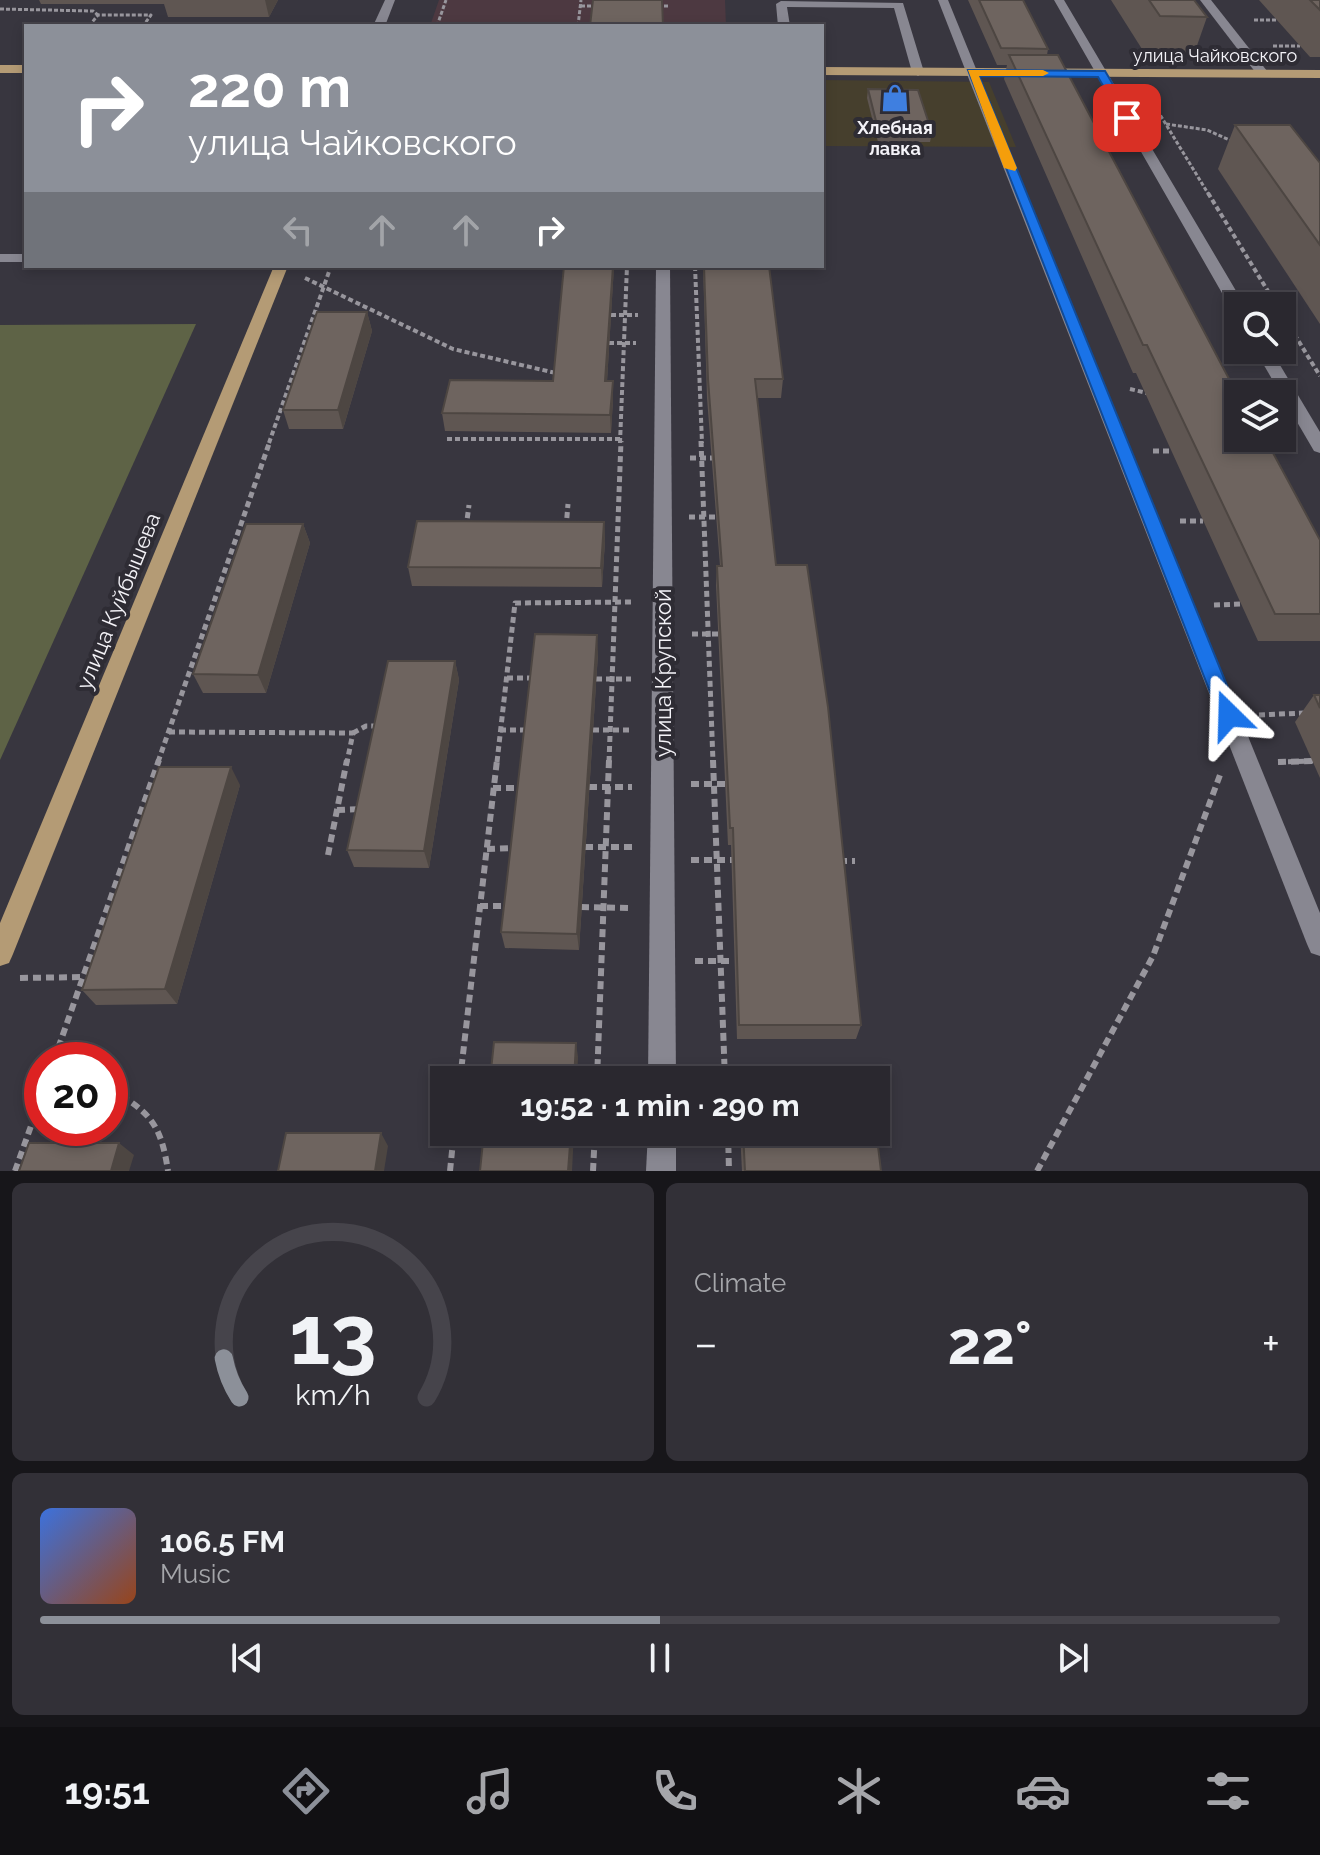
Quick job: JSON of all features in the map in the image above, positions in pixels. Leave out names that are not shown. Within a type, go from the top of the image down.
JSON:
[{"type":"main road","points":[[0,69],[24,69]]},
{"type":"main road","name":"улица Чайковского","points":[[824,71],[1320,74]]},
{"type":"main road","name":"улица Куйбышева","points":[[0,954],[280,268]]},
{"type":"street","points":[[380,24],[390,0]]},
{"type":"street","points":[[943,0],[1320,944]]},
{"type":"street","points":[[1059,0],[1229,292]]},
{"type":"street","points":[[1205,0],[1263,74]]},
{"type":"street","points":[[784,24],[781,4],[899,5],[918,72]]},
{"type":"street","points":[[0,258],[24,258]]},
{"type":"street","name":"улица Крупской","points":[[662,1066],[663,268]]},
{"type":"street","points":[[1271,364],[1320,447]]},
{"type":"street","points":[[661,1171],[662,1146]]},
{"type":"path","points":[[438,24],[446,0]]},
{"type":"path","points":[[578,24],[581,0]]},
{"type":"path","points":[[141,15],[149,4]]},
{"type":"path","points":[[581,6],[596,6]]},
{"type":"path","points":[[655,6],[670,6]]},
{"type":"path","points":[[0,9],[151,15],[144,24]]},
{"type":"path","points":[[91,24],[98,15]]},
{"type":"path","points":[[1161,91],[1145,91],[1268,292]]},
{"type":"path","points":[[1166,124],[1220,133],[1243,149]]},
{"type":"path","points":[[285,268],[453,349],[561,374]]},
{"type":"path","points":[[62,1042],[330,268]]},
{"type":"path","points":[[597,1066],[627,268]]},
{"type":"path","points":[[695,268],[724,1066]]},
{"type":"path","points":[[1296,337],[1320,376]]},
{"type":"path","points":[[300,355],[314,355]]},
{"type":"path","points":[[607,382],[663,391]]},
{"type":"path","points":[[1096,382],[1152,395]]},
{"type":"path","points":[[284,402],[298,402]]},
{"type":"path","points":[[487,438],[488,431]]},
{"type":"path","points":[[447,439],[570,436],[620,439]]},
{"type":"path","points":[[566,541],[568,504]]},
{"type":"path","points":[[464,541],[469,505]]},
{"type":"path","points":[[223,576],[233,576]]},
{"type":"path","points":[[462,1066],[515,603],[663,602]]},
{"type":"path","points":[[197,652],[206,652]]},
{"type":"path","points":[[507,678],[535,678]]},
{"type":"path","points":[[1037,1171],[1153,956],[1232,724],[1303,714],[1311,703]]},
{"type":"path","points":[[169,732],[353,733],[366,726],[384,726]]},
{"type":"path","points":[[500,730],[529,730]]},
{"type":"path","points":[[328,855],[353,733]]},
{"type":"path","points":[[589,787],[662,787]]},
{"type":"path","points":[[493,788],[522,788]]},
{"type":"path","points":[[337,810],[366,809]]},
{"type":"path","points":[[130,843],[140,843]]},
{"type":"path","points":[[585,847],[717,860],[748,860]]},
{"type":"path","points":[[487,849],[516,848]]},
{"type":"path","points":[[824,861],[855,861]]},
{"type":"path","points":[[480,906],[509,906]]},
{"type":"path","points":[[581,907],[662,908]]},
{"type":"path","points":[[94,948],[104,947]]},
{"type":"path","points":[[14,978],[83,977]]},
{"type":"path","points":[[128,1100],[149,1112],[165,1144],[168,1171]]},
{"type":"path","points":[[15,1171],[24,1146]]},
{"type":"path","points":[[450,1171],[453,1146]]},
{"type":"path","points":[[593,1171],[594,1146]]},
{"type":"path","points":[[728,1146],[729,1171]]},
{"type":"shaded area","points":[[439,0],[725,0],[726,24],[431,24]]},
{"type":"shaded area","points":[[824,80],[989,82],[1016,147],[824,146]]},
{"type":"green space","points":[[196,324],[0,760],[0,325]]},
{"type":"building","points":[[593,0],[662,0],[663,24],[590,24]]},
{"type":"building","points":[[979,0],[1023,0],[1048,49],[1001,48]]},
{"type":"building","points":[[1149,0],[1194,0],[1207,17],[1160,16]]},
{"type":"building","points":[[1310,0],[1320,0],[1320,10]]},
{"type":"building","points":[[1009,55],[1058,55],[1230,380],[1224,380],[1224,452],[1273,452],[1320,540],[1320,614],[1275,614],[1147,345],[1143,345]]},
{"type":"building","points":[[868,89],[918,90],[932,133],[879,133]]},
{"type":"building","points":[[1235,125],[1290,125],[1320,163],[1320,245]]},
{"type":"building","points":[[564,268],[613,268],[605,381],[613,381],[610,415],[442,413],[450,380],[553,381]]},
{"type":"building","points":[[704,268],[769,268],[783,379],[755,379],[776,565],[807,565],[828,707],[861,1025],[739,1025],[733,828],[730,828],[717,566],[722,566],[708,379]]},
{"type":"building","points":[[317,312],[367,312],[338,410],[283,410]]},
{"type":"building","points":[[417,521],[604,522],[601,568],[408,567]]},
{"type":"building","points":[[246,524],[303,524],[258,675],[193,674]]},
{"type":"building","points":[[535,634],[597,635],[577,934],[501,932]]},
{"type":"building","points":[[388,661],[455,661],[424,851],[347,850]]},
{"type":"building","points":[[159,767],[231,767],[165,989],[82,990]]},
{"type":"building","points":[[494,1042],[576,1043],[575,1066],[491,1066]]},
{"type":"building","points":[[286,1133],[381,1133],[375,1171],[278,1171]]},
{"type":"building","points":[[28,1146],[118,1146],[111,1171],[19,1171]]},
{"type":"building","points":[[483,1146],[570,1146],[568,1171],[480,1171]]},
{"type":"building","points":[[744,1146],[878,1146],[881,1171],[745,1171]]},
{"type":"slow traffic","points":[[1010,168],[972,72],[1043,73]]},
{"type":"place","name":"Хлебная лавка","points":[[895,98]]},
{"type":"route","points":[[1127,118],[1102,74],[972,72],[1229,715]]}]
